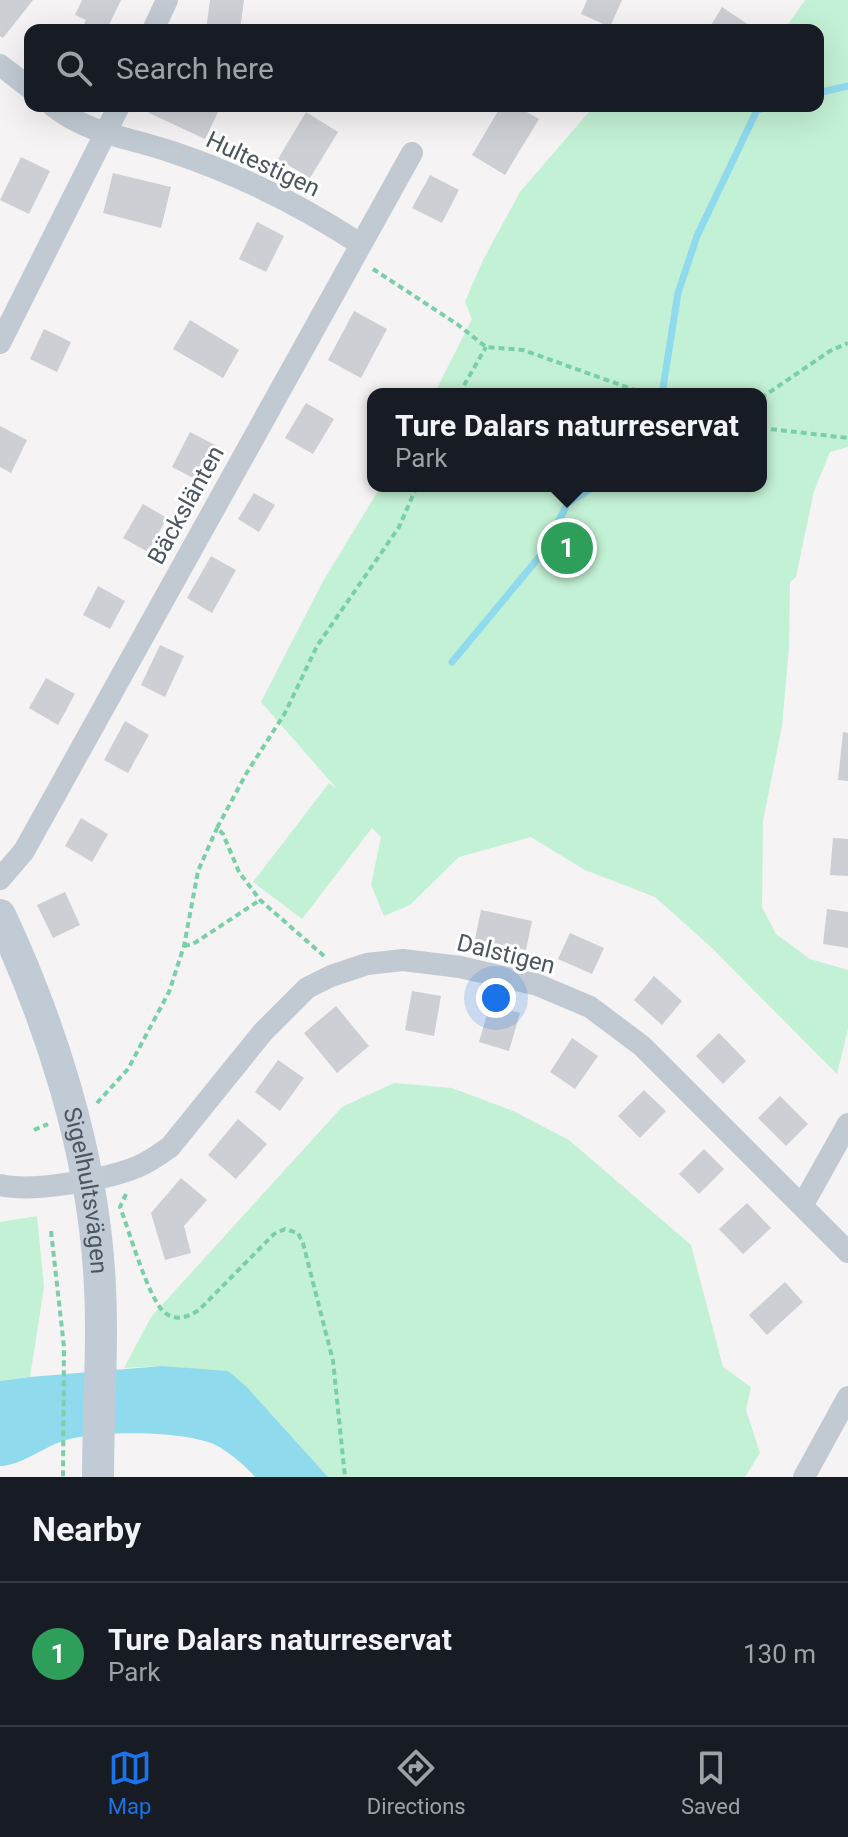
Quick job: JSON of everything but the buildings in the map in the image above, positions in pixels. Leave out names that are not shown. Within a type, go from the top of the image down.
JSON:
[{"type":"street","points":[[156,24],[167,0]]},
{"type":"street","points":[[0,65],[24,83]]},
{"type":"street","name":"Hultestigen","points":[[60,112],[104,135],[171,152],[242,178],[329,224],[356,250]]},
{"type":"street","points":[[0,343],[116,112]]},
{"type":"street","name":"Bäckslänten","points":[[0,879],[24,851],[412,153]]},
{"type":"street","name":"Sigelhultsvägen","points":[[0,915],[29,986],[72,1114],[87,1179],[97,1245],[101,1318],[98,1467]]},
{"type":"street","name":"Dalstigen","points":[[0,1185],[44,1186],[130,1170],[170,1147],[263,1032],[307,988],[367,964],[403,960],[460,967],[538,985],[590,1007],[642,1046],[848,1252]]},
{"type":"street","points":[[802,1206],[848,1124]]},
{"type":"street","points":[[804,1477],[848,1397]]},
{"type":"path","points":[[356,250],[486,347],[523,350],[629,388]]},
{"type":"path","points":[[767,394],[830,351],[848,343]]},
{"type":"path","points":[[462,388],[486,347]]},
{"type":"path","points":[[767,429],[848,438]]},
{"type":"path","points":[[34,1130],[98,1102],[128,1069],[169,992],[184,946],[198,871],[217,828],[246,774],[285,713],[317,646],[399,527],[414,492]]},
{"type":"path","points":[[217,828],[223,834],[239,872],[260,900],[328,961]]},
{"type":"path","points":[[184,946],[193,944],[260,900]]},
{"type":"path","points":[[130,1170],[132,1191],[125,1194],[120,1207],[158,1304],[174,1318],[187,1318],[199,1310],[274,1234],[285,1229],[298,1233],[333,1361],[345,1477]]},
{"type":"path","points":[[51,1231],[64,1347],[63,1477]]},
{"type":"green space","points":[[805,0],[848,0],[848,447],[830,452],[814,491],[796,577],[790,582],[789,647],[782,726],[763,821],[762,907],[776,934],[810,959],[848,970],[848,1029],[837,1074],[711,947],[655,897],[585,870],[531,837],[459,857],[410,905],[384,916],[371,885],[381,837],[372,828],[302,919],[253,882],[329,783],[337,789],[261,702],[322,583],[377,492],[767,492],[767,388],[437,388],[472,319],[465,302],[483,260],[520,192],[589,112],[824,112],[824,24],[788,24]]},
{"type":"green space","points":[[394,1083],[452,1088],[513,1111],[569,1140],[691,1245],[723,1367],[751,1387],[746,1410],[760,1453],[745,1477],[328,1477],[246,1386],[228,1372],[162,1366],[124,1368],[151,1317],[342,1107]]},
{"type":"green space","points":[[37,1216],[44,1287],[30,1377],[0,1381],[0,1222]]},
{"type":"water","points":[[162,1366],[228,1371],[246,1386],[328,1477],[255,1477],[235,1458],[211,1443],[178,1436],[137,1433],[78,1437],[55,1444],[16,1463],[0,1466],[0,1381]]},
{"type":"waterway","points":[[824,92],[848,86]]},
{"type":"waterway","points":[[663,388],[678,293],[697,236],[756,112]]},
{"type":"waterway","points":[[452,662],[540,556],[568,503],[585,492]]},
{"type":"place","name":"Ture Dalars naturreservat","points":[[567,548]]}]
